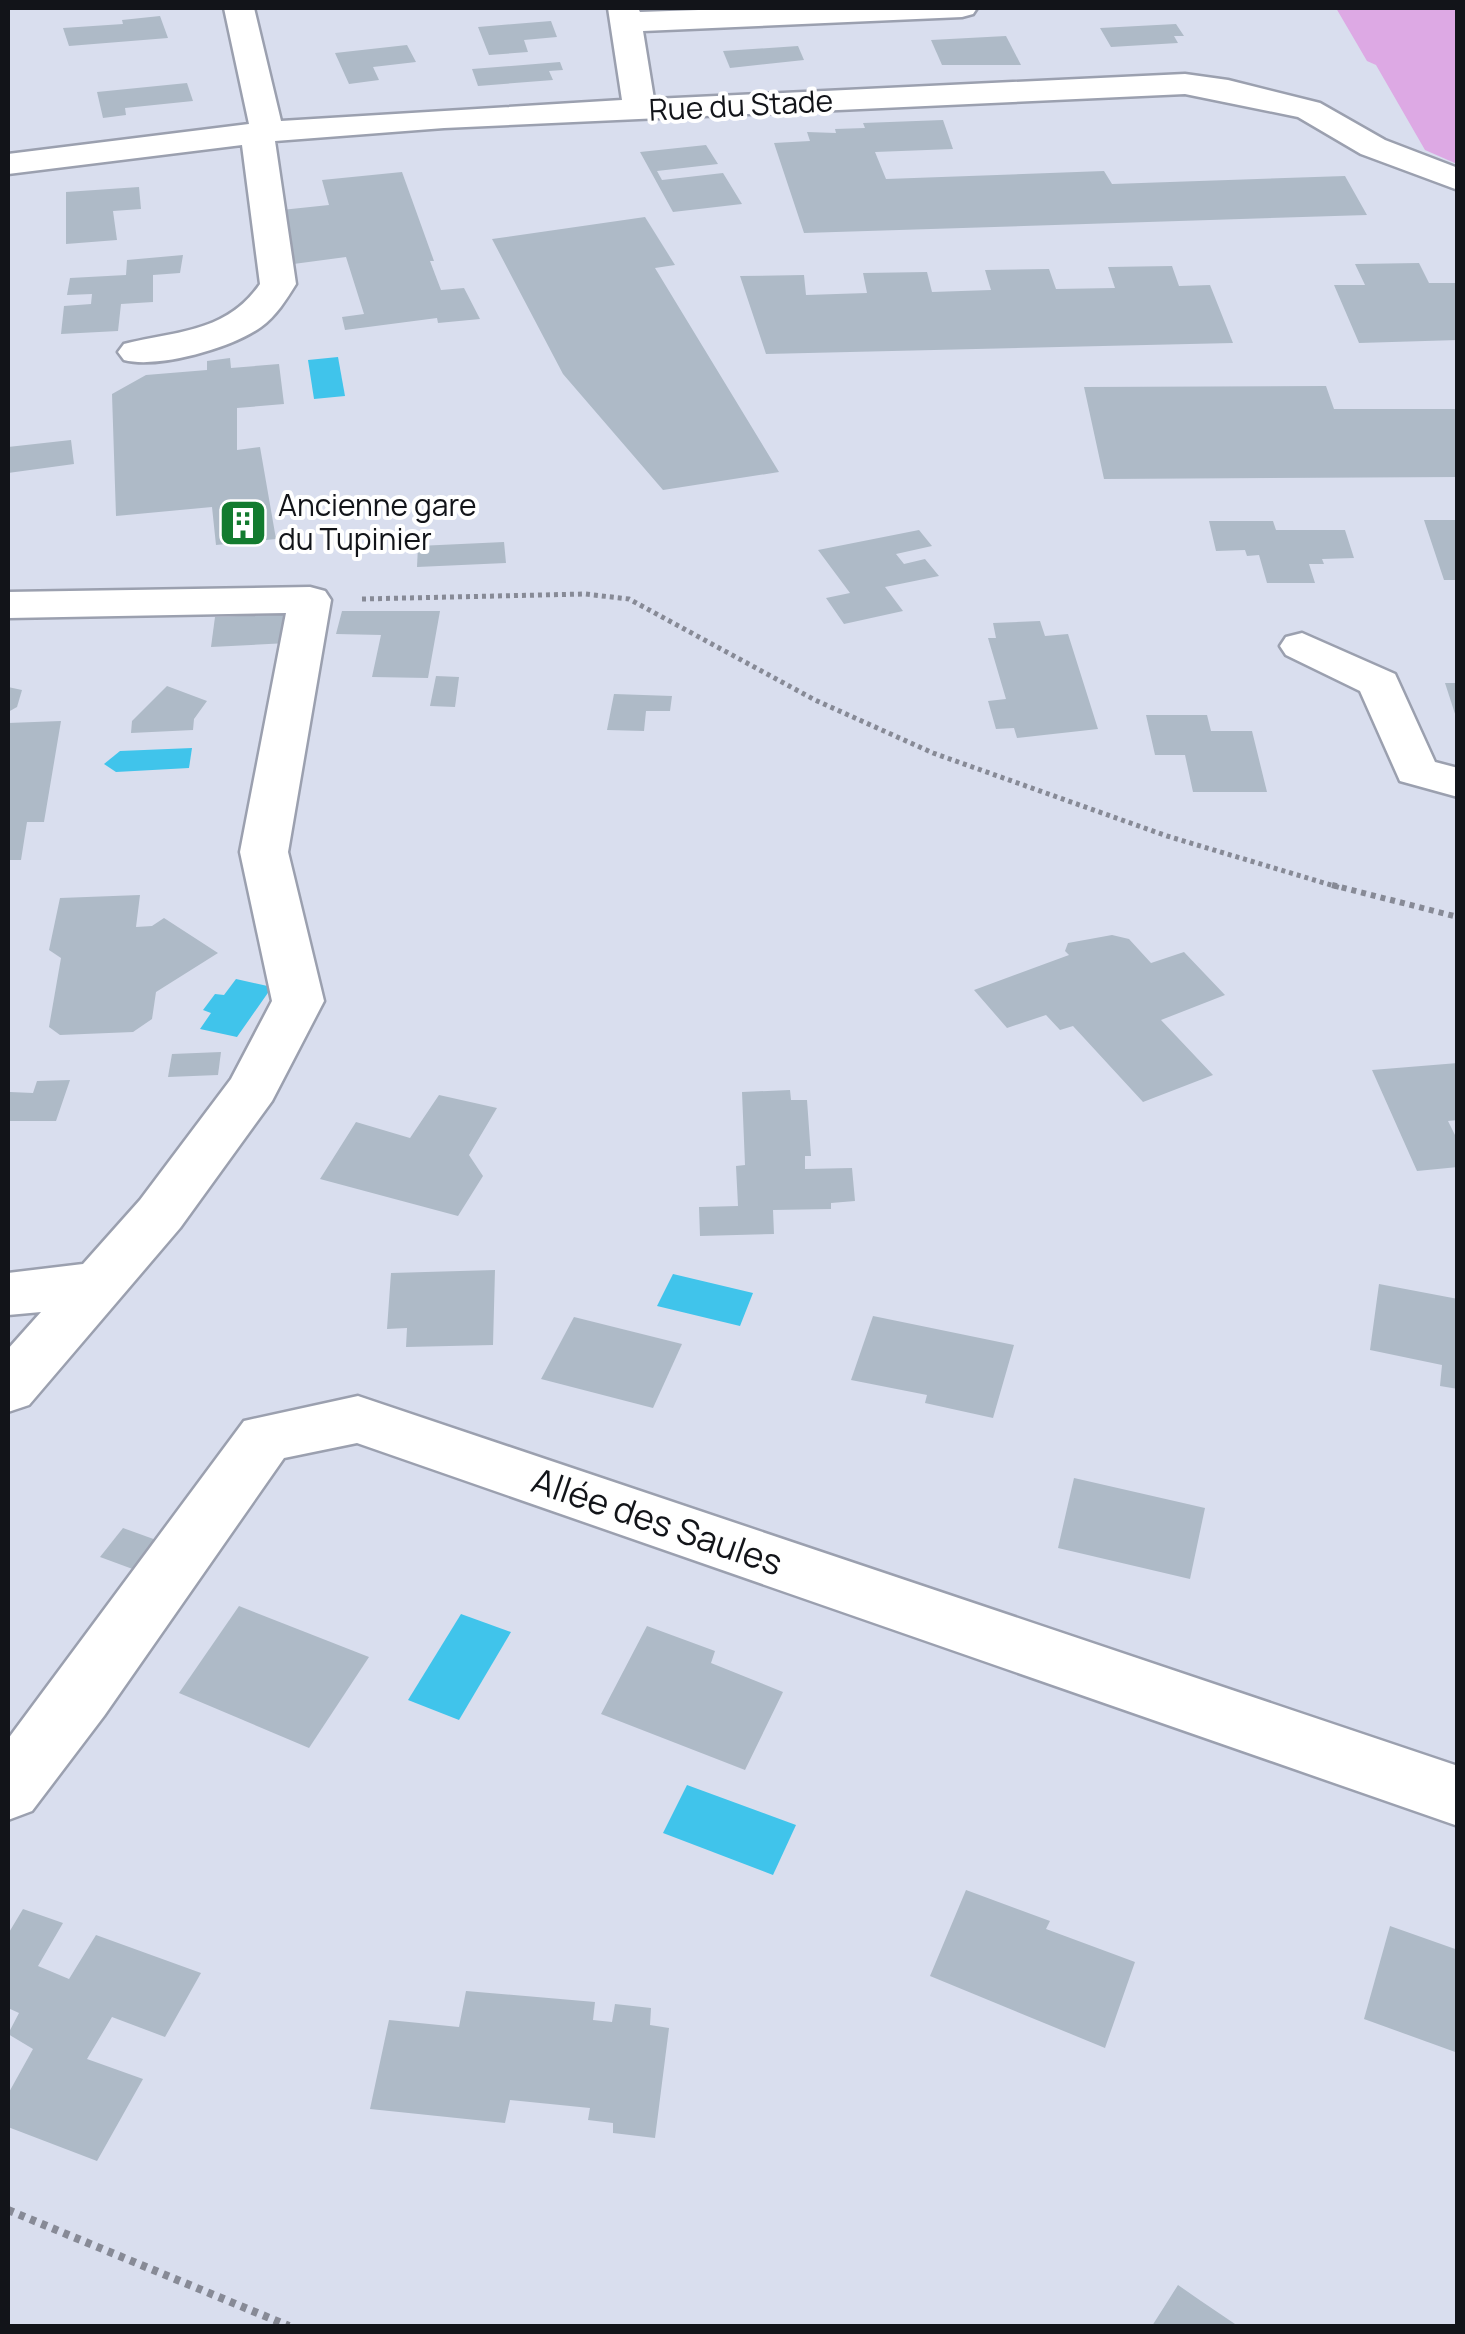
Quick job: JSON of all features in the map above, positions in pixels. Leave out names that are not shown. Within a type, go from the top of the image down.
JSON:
[{"type":"street","points":[[137,352],[214,339],[251,320],[267,305],[278,284],[262,133],[240,8]]},
{"type":"street","points":[[640,110],[625,15],[962,8]]},
{"type":"street","name":"Rue du Stade","points":[[8,164],[262,133],[444,118],[1185,84],[1309,110],[1388,154],[1458,180]]},
{"type":"street","points":[[8,605],[310,600],[264,852],[298,1001],[253,1088],[160,1214],[8,1389]]},
{"type":"street","points":[[1302,646],[1379,683],[1416,771],[1458,784]]},
{"type":"street","points":[[8,1294],[99,1284]]},
{"type":"street","name":"Allée des Saules","points":[[8,1790],[81,1696],[266,1438],[358,1419],[1458,1796]]},
{"type":"path","points":[[310,600],[585,594],[629,599],[815,700],[932,753],[1167,836],[1381,900],[1458,918]]},
{"type":"path","points":[[8,2210],[289,2326]]},
{"type":"shaded area","points":[[1336,8],[1457,8],[1457,164],[1425,150],[1376,65],[1367,61]]},
{"type":"water","points":[[338,357],[345,396],[314,399],[308,360]]},
{"type":"water","points":[[192,748],[189,768],[116,772],[104,764],[120,751]]},
{"type":"water","points":[[236,979],[272,987],[237,1037],[200,1029],[211,1013],[203,1010],[215,994],[224,995]]},
{"type":"water","points":[[673,1274],[753,1293],[740,1326],[657,1306]]},
{"type":"water","points":[[461,1614],[511,1632],[459,1720],[408,1700]]},
{"type":"water","points":[[687,1785],[796,1825],[773,1875],[663,1833]]},
{"type":"building","points":[[160,16],[168,38],[69,46],[63,28],[123,24],[122,20]]},
{"type":"building","points":[[551,21],[557,37],[524,40],[528,52],[489,55],[478,27]]},
{"type":"building","points":[[1176,24],[1184,36],[1174,36],[1178,43],[1111,47],[1100,28]]},
{"type":"building","points":[[1006,36],[1021,65],[942,65],[931,40]]},
{"type":"building","points":[[407,45],[416,62],[373,67],[379,80],[349,84],[335,53]]},
{"type":"building","points":[[798,46],[804,60],[730,68],[723,51]]},
{"type":"building","points":[[560,62],[563,70],[549,71],[553,80],[478,86],[472,69]]},
{"type":"building","points":[[187,83],[193,101],[125,108],[126,115],[103,118],[97,92]]},
{"type":"building","points":[[943,120],[953,149],[875,152],[886,179],[1104,171],[1112,184],[1345,176],[1367,215],[804,233],[774,143],[810,141],[807,132],[836,133],[835,129],[865,128],[863,123]]},
{"type":"building","points":[[706,145],[718,164],[657,171],[662,180],[723,173],[742,204],[673,212],[640,152]]},
{"type":"building","points":[[402,172],[441,290],[464,288],[480,319],[438,323],[437,318],[345,330],[342,317],[364,314],[346,257],[286,265],[272,211],[329,205],[322,180]]},
{"type":"building","points":[[139,187],[141,209],[113,211],[117,240],[66,244],[66,192]]},
{"type":"building","points":[[645,217],[675,265],[655,268],[779,472],[663,490],[563,374],[492,239]]},
{"type":"building","points":[[183,255],[180,273],[153,275],[153,302],[121,304],[118,331],[61,334],[64,306],[91,304],[92,294],[67,295],[70,278],[126,275],[127,260]]},
{"type":"building","points":[[1419,263],[1429,283],[1458,283],[1458,340],[1359,343],[1334,285],[1365,285],[1355,264]]},
{"type":"building","points":[[1172,266],[1179,286],[1210,285],[1233,343],[766,354],[740,276],[804,275],[806,295],[867,293],[863,273],[927,272],[932,292],[991,290],[985,270],[1049,269],[1056,289],[1115,288],[1108,267]]},
{"type":"building","points":[[230,358],[231,368],[279,364],[284,404],[237,408],[237,450],[260,447],[276,539],[216,545],[212,507],[116,516],[112,394],[146,375],[207,370],[207,361]]},
{"type":"building","points":[[1326,386],[1334,409],[1458,409],[1458,477],[1104,479],[1084,387]]},
{"type":"building","points":[[71,440],[74,464],[8,473],[8,447]]},
{"type":"building","points":[[1424,520],[1458,520],[1458,580],[1444,580]]},
{"type":"building","points":[[1209,521],[1273,521],[1276,530],[1345,530],[1354,558],[1322,559],[1324,564],[1309,564],[1315,583],[1267,583],[1259,555],[1247,556],[1245,550],[1216,551]]},
{"type":"building","points":[[919,530],[932,546],[896,554],[904,564],[925,559],[939,576],[885,587],[903,611],[844,624],[826,598],[850,593],[818,550]]},
{"type":"building","points":[[504,542],[506,563],[417,567],[418,546]]},
{"type":"building","points":[[342,611],[440,611],[428,678],[372,677],[381,635],[336,634]]},
{"type":"building","points":[[290,614],[288,643],[211,647],[215,617]]},
{"type":"building","points":[[1040,621],[1045,636],[1068,634],[1098,729],[1017,738],[1014,728],[996,729],[988,701],[1006,699],[988,638],[996,638],[993,623]]},
{"type":"building","points":[[436,676],[459,677],[455,707],[430,706]]},
{"type":"building","points":[[1445,683],[1458,683],[1458,720],[1457,720]]},
{"type":"building","points":[[167,686],[207,701],[194,719],[193,730],[131,733],[132,721]]},
{"type":"building","points":[[8,687],[22,690],[17,707],[8,712]]},
{"type":"building","points":[[614,694],[672,696],[670,711],[646,711],[644,731],[607,730]]},
{"type":"building","points":[[1146,715],[1207,715],[1211,731],[1252,731],[1267,792],[1193,792],[1185,755],[1155,755]]},
{"type":"building","points":[[61,721],[44,822],[27,822],[21,860],[8,860],[8,723]]},
{"type":"building","points":[[140,895],[136,927],[152,926],[164,918],[218,953],[156,992],[152,1019],[133,1032],[60,1035],[49,1027],[61,958],[49,950],[60,898]]},
{"type":"building","points":[[1112,935],[1129,939],[1151,963],[1184,952],[1225,995],[1161,1020],[1213,1075],[1143,1102],[1073,1026],[1060,1030],[1046,1015],[1007,1028],[974,990],[1069,955],[1065,951],[1068,943]]},
{"type":"building","points":[[221,1052],[218,1075],[168,1077],[172,1054]]},
{"type":"building","points":[[1458,1063],[1458,1120],[1448,1121],[1458,1141],[1458,1167],[1417,1171],[1372,1070]]},
{"type":"building","points":[[70,1080],[56,1121],[8,1121],[10,1092],[33,1093],[37,1081]]},
{"type":"building","points":[[790,1090],[791,1100],[807,1100],[811,1156],[805,1156],[805,1169],[852,1168],[855,1201],[831,1203],[831,1209],[773,1210],[774,1234],[700,1236],[699,1207],[738,1206],[736,1166],[745,1165],[742,1092]]},
{"type":"building","points":[[439,1095],[497,1108],[469,1155],[483,1176],[458,1216],[320,1179],[356,1122],[410,1138]]},
{"type":"building","points":[[495,1270],[493,1345],[406,1347],[407,1328],[387,1329],[391,1273]]},
{"type":"building","points":[[1379,1284],[1458,1299],[1458,1389],[1440,1386],[1442,1365],[1370,1350]]},
{"type":"building","points":[[873,1316],[1014,1345],[993,1418],[925,1403],[927,1395],[851,1380]]},
{"type":"building","points":[[574,1317],[682,1344],[653,1408],[541,1379]]},
{"type":"building","points":[[1074,1478],[1205,1508],[1190,1579],[1058,1548]]},
{"type":"building","points":[[123,1528],[159,1541],[138,1571],[100,1557]]},
{"type":"building","points":[[239,1606],[369,1657],[309,1748],[179,1693]]},
{"type":"building","points":[[647,1626],[715,1651],[711,1663],[783,1692],[745,1770],[601,1714]]},
{"type":"building","points":[[966,1890],[1050,1921],[1046,1929],[1135,1962],[1105,2048],[930,1976]]},
{"type":"building","points":[[23,1909],[63,1923],[38,1966],[69,1979],[96,1935],[201,1973],[165,2037],[112,2017],[87,2059],[143,2079],[97,2161],[8,2127],[8,2094],[33,2049],[8,2034],[19,2013],[8,2008],[8,1934]]},
{"type":"building","points":[[1390,1926],[1458,1950],[1458,2053],[1364,2019]]},
{"type":"building","points":[[466,1991],[595,2002],[593,2020],[612,2022],[615,2004],[651,2008],[650,2025],[669,2028],[655,2138],[613,2133],[613,2123],[588,2120],[590,2108],[510,2100],[505,2123],[370,2109],[389,2020],[459,2027]]},
{"type":"building","points":[[1178,2285],[1201,2301],[1238,2326],[1152,2326]]},
{"type":"place","name":"Ancienne gare du Tupinier","points":[[243,523]]}]
